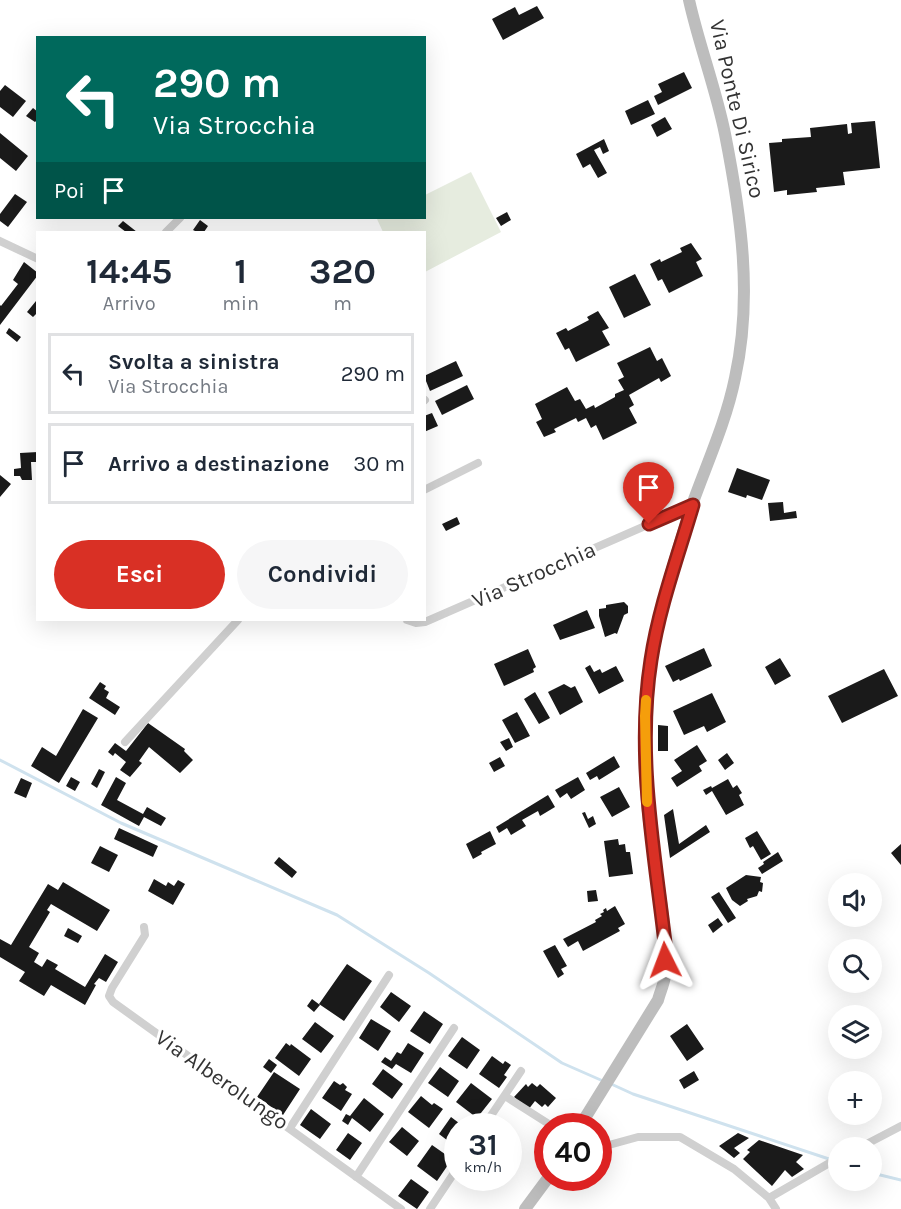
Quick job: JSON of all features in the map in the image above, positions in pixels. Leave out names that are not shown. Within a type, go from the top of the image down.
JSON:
[{"type":"street","name":"Via Ponte Di Sirico","points":[[589,1113],[658,1000],[664,977],[665,943],[645,791],[645,716],[651,660],[658,620],[693,505],[735,380],[742,335],[745,281],[740,215],[725,133],[689,0]]},
{"type":"street","points":[[167,231],[179,219]]},
{"type":"street","points":[[0,241],[36,258]]},
{"type":"street","points":[[426,489],[478,463]]},
{"type":"street","name":"Via Strocchia","points":[[410,621],[425,622],[693,505]]},
{"type":"street","points":[[125,741],[237,621]]},
{"type":"street","name":"Via Alberolungo","points":[[144,927],[145,935],[112,988],[109,996],[113,1002],[401,1209]]},
{"type":"street","points":[[290,1128],[389,975]]},
{"type":"street","points":[[356,1177],[454,1028]]},
{"type":"street","points":[[493,1113],[521,1071]]},
{"type":"street","points":[[505,1096],[534,1115]]},
{"type":"street","points":[[880,1137],[901,1126]]},
{"type":"street","points":[[612,1144],[638,1137],[680,1137],[734,1169],[770,1198],[776,1209]]},
{"type":"street","points":[[770,1198],[828,1164]]},
{"type":"street","points":[[430,1209],[444,1188]]},
{"type":"street","points":[[525,1209],[538,1191]]},
{"type":"shaded area","points":[[471,172],[501,232],[426,271],[426,231],[383,231],[377,219],[426,219],[426,194]]},
{"type":"building","points":[[537,6],[544,18],[503,40],[492,19],[515,7],[519,15]]},
{"type":"building","points":[[684,72],[692,88],[658,105],[654,96],[662,92],[658,84]]},
{"type":"building","points":[[5,85],[26,101],[13,117],[0,107],[0,91]]},
{"type":"building","points":[[648,100],[655,114],[631,125],[625,111]]},
{"type":"building","points":[[33,108],[36,110],[35,122],[26,116]]},
{"type":"building","points":[[665,117],[672,129],[657,137],[651,125]]},
{"type":"building","points":[[875,121],[880,168],[843,172],[845,185],[816,188],[817,192],[787,195],[787,190],[774,192],[769,143],[782,142],[782,139],[811,137],[810,128],[847,124],[848,134],[852,133],[851,123]]},
{"type":"building","points":[[0,133],[28,156],[16,171],[0,158]]},
{"type":"building","points":[[604,139],[609,151],[603,154],[600,147],[594,150],[607,173],[598,178],[590,164],[583,168],[576,154]]},
{"type":"building","points":[[15,194],[27,202],[8,227],[0,221],[0,214]]},
{"type":"building","points":[[507,212],[511,220],[501,226],[496,218]]},
{"type":"building","points":[[200,220],[208,226],[205,231],[193,230]]},
{"type":"building","points":[[123,221],[136,231],[125,231],[118,226]]},
{"type":"building","points":[[691,243],[702,259],[696,262],[703,276],[669,293],[662,279],[658,281],[650,264],[660,259],[661,262],[682,252],[680,248]]},
{"type":"building","points":[[24,262],[36,271],[36,278],[0,325],[0,305],[18,284],[13,280]]},
{"type":"building","points":[[635,274],[651,305],[624,318],[609,287]]},
{"type":"building","points":[[36,301],[36,314],[33,317],[27,312]]},
{"type":"building","points":[[598,311],[609,328],[602,331],[610,345],[576,362],[569,348],[565,350],[556,333],[566,328],[568,331],[589,320],[587,317]]},
{"type":"building","points":[[9,328],[21,337],[17,342],[6,333]]},
{"type":"building","points":[[650,347],[657,361],[662,358],[671,376],[661,382],[659,378],[629,395],[634,405],[629,408],[637,423],[603,440],[596,425],[591,428],[586,418],[578,422],[576,418],[554,429],[556,432],[544,437],[536,422],[542,419],[535,404],[567,387],[575,401],[580,399],[586,409],[594,405],[595,408],[624,390],[618,380],[624,377],[617,363]]},
{"type":"building","points":[[456,361],[463,376],[430,391],[426,375]]},
{"type":"building","points":[[467,385],[474,399],[442,415],[435,401]]},
{"type":"building","points":[[432,413],[438,426],[426,431],[426,415]]},
{"type":"building","points":[[36,452],[36,462],[31,462],[32,480],[22,480],[20,476],[14,476],[14,469],[21,468],[20,453]]},
{"type":"building","points":[[737,468],[770,480],[762,500],[728,492]]},
{"type":"building","points":[[0,475],[11,484],[0,497]]},
{"type":"building","points":[[783,502],[784,513],[796,511],[797,518],[770,521],[768,503]]},
{"type":"building","points":[[457,517],[460,524],[446,531],[442,524]]},
{"type":"building","points":[[624,602],[628,606],[628,613],[624,615],[617,634],[605,637],[599,609],[606,608],[606,605]]},
{"type":"building","points":[[587,610],[595,628],[560,640],[553,625]]},
{"type":"building","points":[[704,648],[712,666],[673,682],[665,666]]},
{"type":"building","points":[[528,649],[536,667],[533,669],[534,672],[504,686],[494,664]]},
{"type":"building","points":[[780,658],[791,676],[775,685],[765,667]]},
{"type":"building","points":[[590,665],[594,672],[600,669],[602,673],[616,666],[624,681],[599,694],[585,668]]},
{"type":"building","points":[[884,669],[898,696],[842,723],[828,696]]},
{"type":"building","points":[[100,682],[109,692],[106,698],[120,707],[115,715],[89,698]]},
{"type":"building","points":[[564,684],[571,688],[575,686],[583,702],[560,715],[548,692]]},
{"type":"building","points":[[535,692],[550,718],[539,724],[524,699]]},
{"type":"building","points":[[712,693],[726,722],[707,732],[704,726],[684,735],[673,711]]},
{"type":"building","points":[[83,709],[98,718],[59,783],[31,766],[42,747],[56,756]]},
{"type":"building","points":[[517,712],[530,736],[515,743],[502,720]]},
{"type":"building","points":[[148,723],[185,749],[184,751],[193,760],[180,773],[149,747],[139,761],[142,763],[130,777],[120,770],[126,762],[115,753],[113,756],[108,752],[115,743],[126,751]]},
{"type":"building","points":[[658,725],[668,726],[668,751],[658,751]]},
{"type":"building","points":[[509,738],[513,747],[506,751],[500,742]]},
{"type":"building","points":[[697,745],[707,761],[699,766],[702,771],[677,787],[671,778],[682,771],[674,760]]},
{"type":"building","points":[[727,753],[734,763],[725,770],[718,760]]},
{"type":"building","points":[[614,756],[620,767],[599,780],[597,776],[590,780],[586,773]]},
{"type":"building","points":[[500,757],[505,766],[494,772],[489,763]]},
{"type":"building","points":[[99,769],[105,772],[97,788],[91,784]]},
{"type":"building","points":[[71,777],[80,782],[75,791],[66,786]]},
{"type":"building","points":[[116,777],[126,783],[117,800],[143,814],[147,807],[166,818],[161,826],[144,817],[139,826],[101,805]]},
{"type":"building","points":[[578,777],[585,790],[571,799],[567,793],[560,798],[555,790]]},
{"type":"building","points":[[21,778],[32,783],[26,798],[14,793]]},
{"type":"building","points":[[728,779],[733,788],[737,785],[742,793],[739,795],[744,805],[726,815],[712,791],[706,795],[703,790]]},
{"type":"building","points":[[619,787],[630,807],[612,817],[600,797]]},
{"type":"building","points":[[548,795],[555,807],[540,816],[538,811],[522,820],[526,826],[511,835],[507,828],[499,833],[496,827]]},
{"type":"building","points":[[673,809],[679,844],[706,825],[710,832],[670,858],[664,815]]},
{"type":"building","points":[[585,812],[588,819],[593,816],[596,824],[589,828],[582,813]]},
{"type":"building","points":[[119,828],[158,846],[153,857],[114,839]]},
{"type":"building","points":[[490,831],[496,844],[473,859],[466,844]]},
{"type":"building","points":[[757,831],[771,854],[761,860],[753,846],[750,848],[745,838]]},
{"type":"building","points":[[618,839],[619,845],[625,844],[626,852],[630,852],[633,874],[609,877],[604,841]]},
{"type":"building","points":[[901,844],[901,865],[891,853]]},
{"type":"building","points":[[100,846],[118,855],[109,872],[91,863]]},
{"type":"building","points":[[778,852],[783,861],[762,874],[758,868]]},
{"type":"building","points":[[279,857],[297,872],[292,878],[274,863]]},
{"type":"building","points":[[746,875],[761,877],[762,892],[759,891],[757,896],[747,899],[748,901],[740,906],[732,900],[726,888]]},
{"type":"building","points":[[154,879],[166,886],[168,882],[174,886],[178,880],[185,884],[173,905],[148,891]]},
{"type":"building","points":[[63,882],[110,910],[97,931],[51,904],[47,910],[50,912],[29,947],[39,953],[34,962],[42,967],[47,959],[58,965],[55,969],[85,987],[105,954],[118,962],[106,982],[99,978],[94,984],[96,985],[85,1005],[51,985],[44,996],[19,981],[25,972],[0,957],[0,939],[11,945],[48,884],[58,890]]},
{"type":"building","points":[[596,890],[598,901],[588,902],[587,891]]},
{"type":"building","points":[[719,892],[736,918],[728,923],[711,897]]},
{"type":"building","points":[[615,906],[625,924],[618,928],[620,931],[583,951],[578,941],[568,947],[563,939],[596,922],[595,920],[602,916],[600,914],[604,912],[603,910],[606,908],[607,911]]},
{"type":"building","points":[[718,918],[723,925],[713,933],[708,925]]},
{"type":"building","points":[[68,928],[82,936],[78,943],[64,936]]},
{"type":"building","points":[[555,945],[567,966],[561,969],[564,974],[558,978],[543,951]]},
{"type":"building","points":[[347,964],[372,981],[344,1021],[319,1004]]},
{"type":"building","points":[[391,992],[411,1006],[399,1022],[380,1007]]},
{"type":"building","points":[[312,999],[320,1005],[314,1012],[307,1006]]},
{"type":"building","points":[[424,1011],[443,1024],[430,1044],[410,1031]]},
{"type":"building","points":[[371,1019],[391,1031],[378,1051],[359,1038]]},
{"type":"building","points":[[315,1022],[334,1036],[321,1053],[302,1039]]},
{"type":"building","points":[[687,1024],[704,1049],[687,1061],[670,1036]]},
{"type":"building","points":[[462,1037],[480,1050],[467,1069],[448,1056]]},
{"type":"building","points":[[286,1043],[290,1046],[291,1044],[311,1059],[299,1076],[275,1058]]},
{"type":"building","points":[[408,1043],[424,1053],[411,1073],[396,1064],[392,1069],[381,1062],[385,1057],[391,1061],[397,1052],[401,1054]]},
{"type":"building","points":[[492,1056],[503,1064],[505,1061],[511,1065],[504,1075],[507,1077],[499,1088],[479,1074]]},
{"type":"building","points":[[269,1059],[277,1065],[271,1073],[263,1067]]},
{"type":"building","points":[[440,1067],[459,1081],[448,1097],[428,1083]]},
{"type":"building","points":[[383,1069],[403,1084],[392,1099],[372,1084]]},
{"type":"building","points":[[694,1071],[699,1080],[684,1089],[679,1080]]},
{"type":"building","points":[[274,1072],[300,1089],[283,1115],[257,1097]]},
{"type":"building","points":[[334,1081],[340,1085],[343,1083],[347,1087],[345,1090],[352,1094],[341,1111],[322,1098]]},
{"type":"building","points":[[471,1083],[492,1099],[481,1113],[470,1113],[456,1102]]},
{"type":"building","points":[[532,1083],[537,1087],[540,1084],[556,1098],[548,1107],[545,1104],[542,1107],[535,1101],[528,1110],[514,1097],[526,1084],[528,1087]]},
{"type":"building","points":[[421,1096],[432,1105],[434,1103],[443,1109],[429,1128],[408,1112]]},
{"type":"building","points":[[364,1098],[384,1114],[370,1132],[352,1118],[348,1125],[342,1121],[346,1114],[350,1116]]},
{"type":"building","points":[[311,1109],[331,1124],[320,1139],[300,1125]]},
{"type":"building","points":[[402,1127],[419,1141],[407,1156],[389,1142]]},
{"type":"building","points":[[444,1127],[444,1138],[439,1134]]},
{"type":"building","points":[[348,1133],[362,1143],[350,1160],[336,1150]]},
{"type":"building","points":[[738,1133],[749,1138],[734,1148],[740,1153],[734,1158],[719,1146]]},
{"type":"building","points":[[759,1140],[803,1155],[796,1162],[804,1169],[792,1177],[785,1170],[772,1186],[743,1159],[750,1152],[747,1150]]},
{"type":"building","points":[[432,1145],[444,1153],[444,1171],[437,1181],[417,1166]]},
{"type":"building","points":[[411,1179],[429,1192],[417,1209],[398,1196]]},
{"type":"waterway","points":[[0,760],[121,823],[337,915],[429,973],[562,1063],[603,1081]]},
{"type":"waterway","points":[[609,1083],[633,1094],[828,1159]]},
{"type":"waterway","points":[[882,1175],[901,1180]]},
{"type":"slow traffic","points":[[646,700],[645,791],[647,802]]},
{"type":"route","points":[[649,524],[693,505],[658,620],[645,716],[645,791],[665,943],[665,960]]}]
